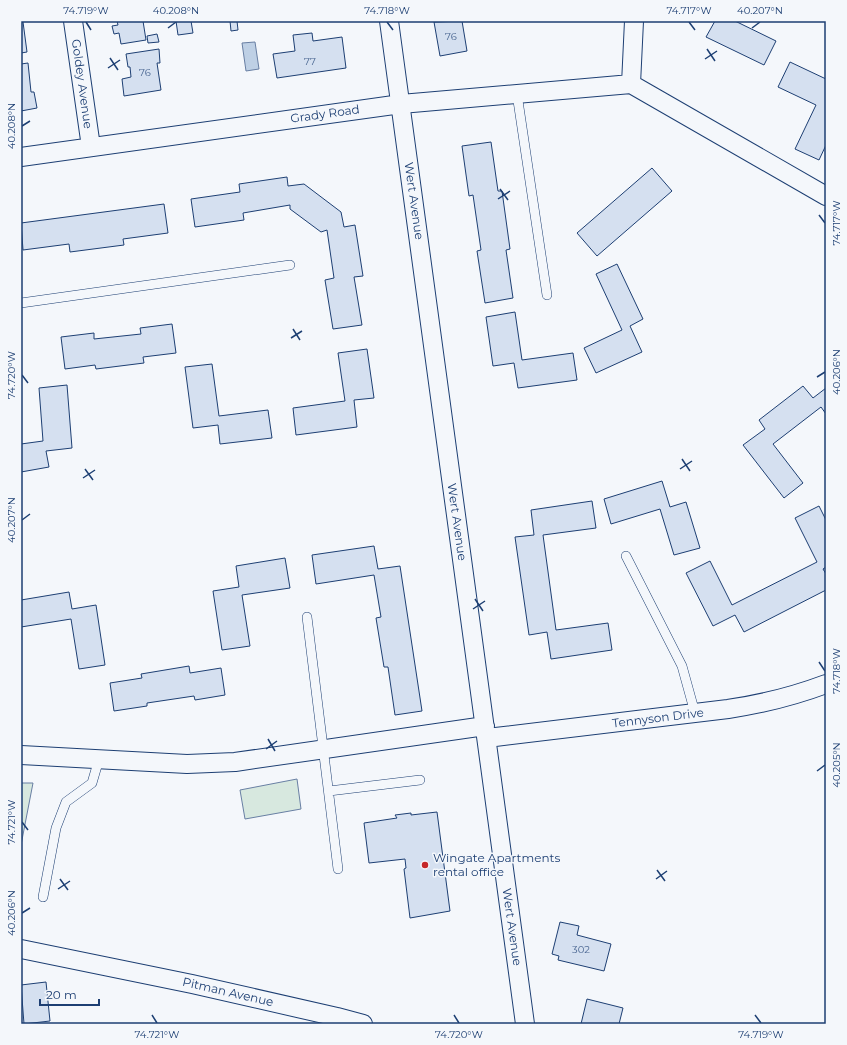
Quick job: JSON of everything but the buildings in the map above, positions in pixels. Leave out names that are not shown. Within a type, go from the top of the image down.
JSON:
[{"type":"street","name":"Goldey Avenue","points":[[73,21],[91,147]]},
{"type":"street","name":"Wert Avenue","points":[[389,21],[525,1024]]},
{"type":"street","points":[[634,21],[631,84],[826,196]]},
{"type":"street","name":"Grady Road","points":[[21,157],[401,104],[631,84]]},
{"type":"street","name":"Tennyson Drive","points":[[21,755],[188,764],[235,762],[324,749],[486,732],[696,713],[759,704],[804,692],[826,684]]},
{"type":"street","name":"Pitman Avenue","points":[[21,949],[192,984],[363,1024]]},
{"type":"lane","points":[[517,94],[547,295]]},
{"type":"lane","points":[[21,303],[290,265]]},
{"type":"lane","points":[[626,556],[682,666],[696,713]]},
{"type":"lane","points":[[307,617],[338,869]]},
{"type":"lane","points":[[43,897],[56,828],[66,802],[92,783],[99,759]]},
{"type":"lane","points":[[329,791],[420,780]]},
{"type":"shaded area","points":[[297,779],[301,809],[245,819],[240,790]]},
{"type":"shaded area","points":[[21,783],[33,783],[21,845]]},
{"type":"water","points":[[255,42],[259,69],[246,71],[242,43]]},
{"type":"place","name":"Wingate Apartments rental office","points":[[425,865]]}]
